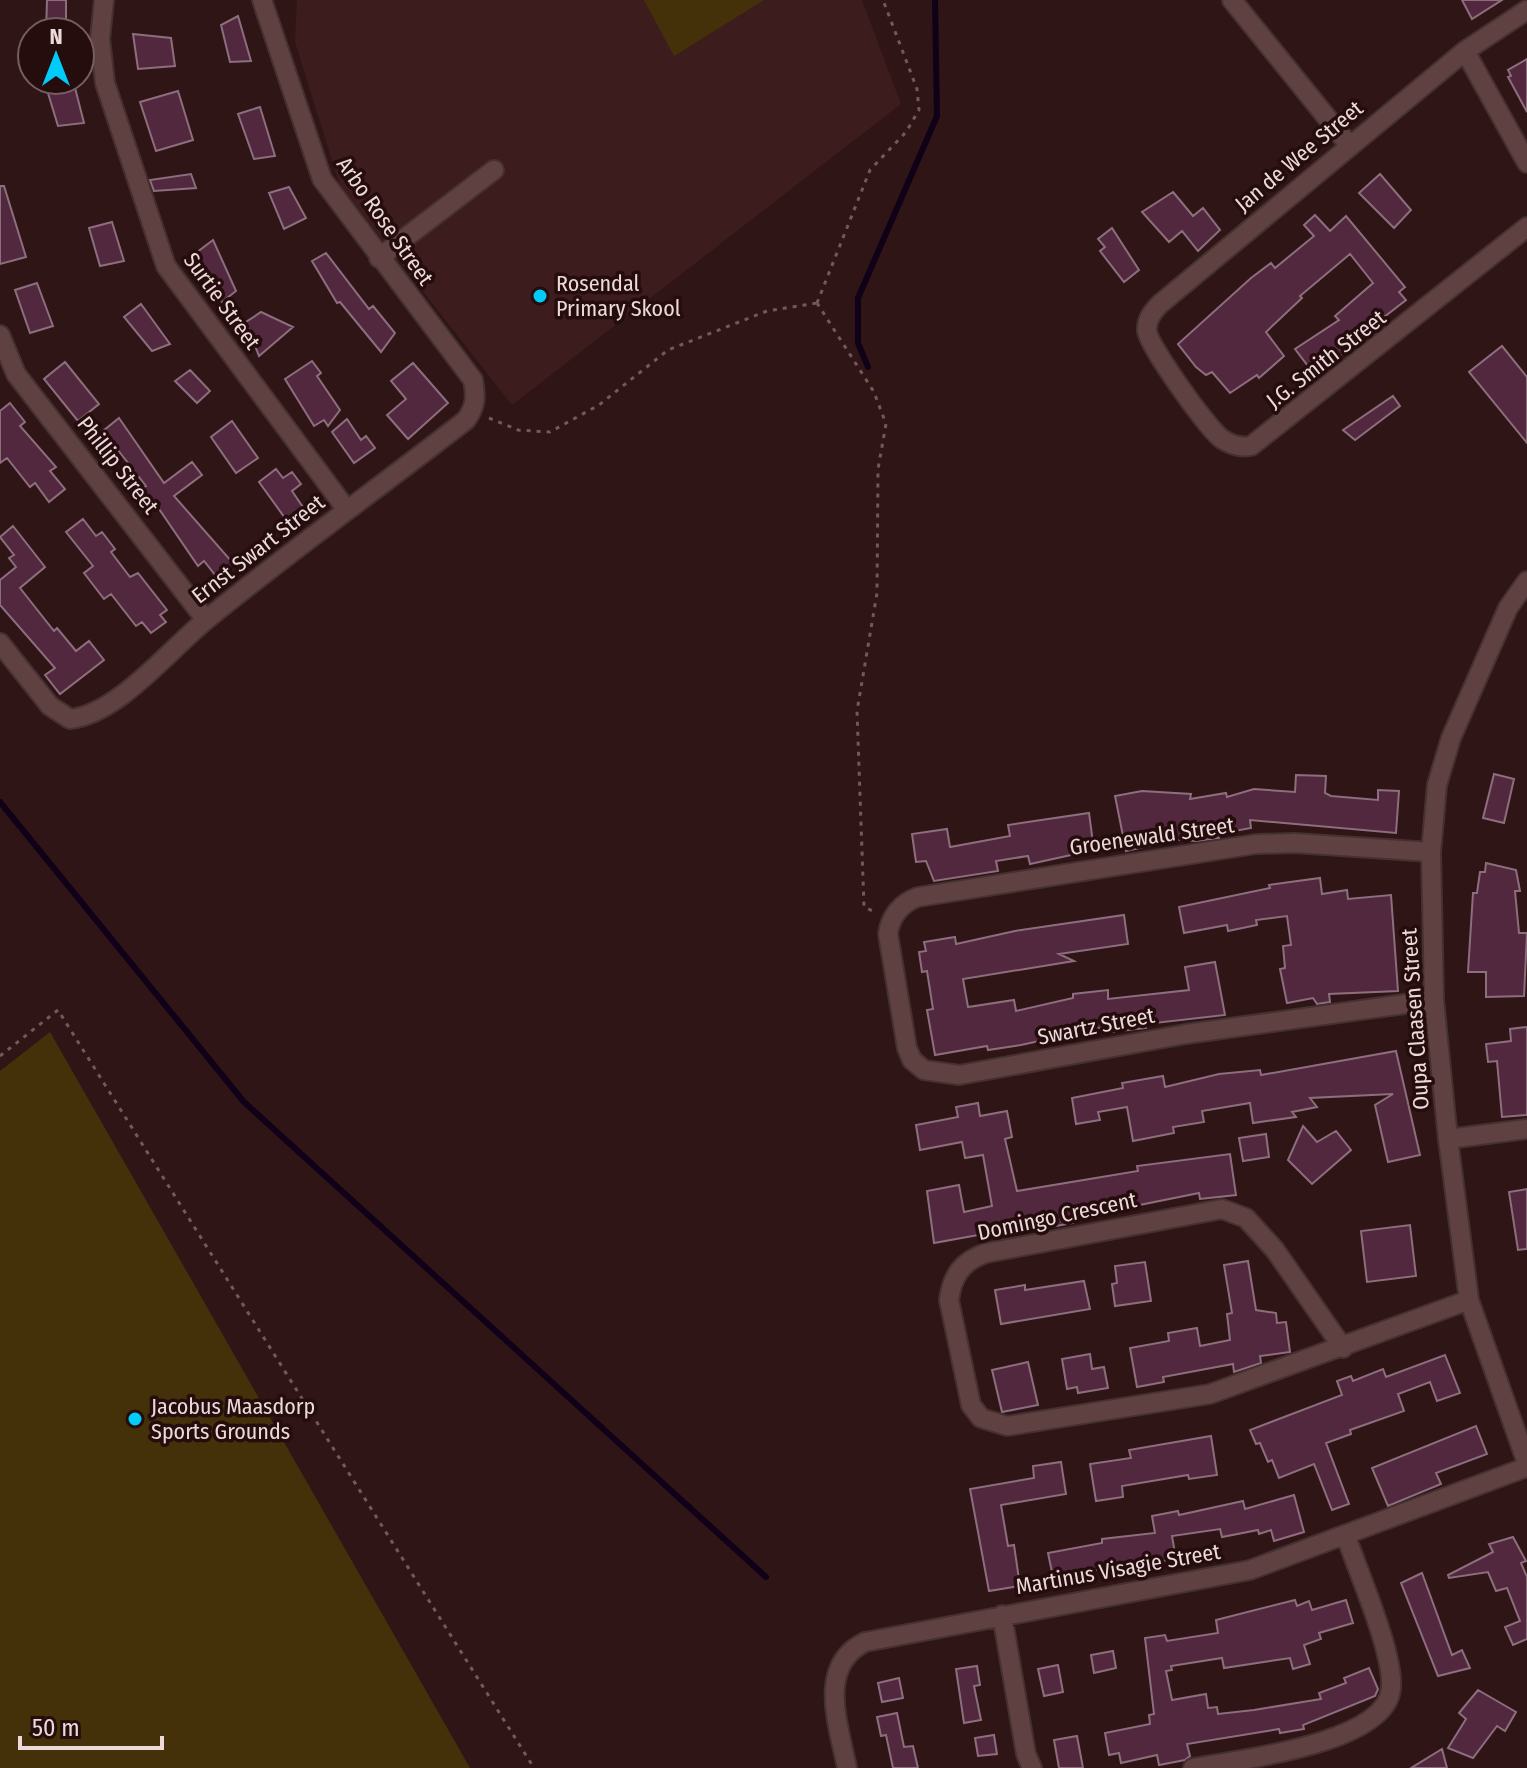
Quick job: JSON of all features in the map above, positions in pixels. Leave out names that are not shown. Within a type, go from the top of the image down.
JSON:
[{"type":"street","name":"Surtie Street","points":[[104,0],[100,39],[105,83],[166,266],[347,510]]},
{"type":"street","name":"Arbo Rose Street","points":[[262,0],[322,179],[473,380],[476,402],[473,411]]},
{"type":"street","points":[[1232,0],[1349,145]]},
{"type":"street","name":"Jan de Wee Street","points":[[1164,363],[1147,334],[1147,323],[1156,308],[1465,51],[1527,10]]},
{"type":"street","points":[[1465,51],[1527,163]]},
{"type":"street","points":[[379,258],[494,170]]},
{"type":"street","name":"J.G. Smith Street","points":[[1164,363],[1218,436],[1232,445],[1251,446],[1527,227]]},
{"type":"street","name":"Phillip Street","points":[[0,335],[16,374],[206,620]]},
{"type":"street","name":"Ernst Swart Street","points":[[0,643],[50,706],[70,719],[92,714],[113,702],[206,620],[466,420],[473,411]]},
{"type":"street","name":"Oupa Claasen Street","points":[[1527,581],[1508,608],[1451,738],[1437,785],[1431,852],[1434,1000],[1469,1300],[1527,1465]]},
{"type":"street","name":"Groenewald Street","points":[[891,920],[908,900],[918,897],[1256,844],[1310,843],[1431,852]]},
{"type":"street","name":"Swartz Street","points":[[891,920],[889,951],[907,1048],[912,1060],[935,1074],[991,1071],[1186,1034],[1434,1000]]},
{"type":"street","points":[[1448,1139],[1527,1129]]},
{"type":"street","name":"Domingo Crescent","points":[[1343,1348],[1275,1250],[1246,1218],[1222,1209],[986,1253],[967,1262],[951,1283],[949,1300],[971,1405],[981,1418],[1007,1426],[1210,1394],[1343,1348],[1469,1300]]},
{"type":"street","name":"Martinus Visagie Street","points":[[1032,1768],[1026,1754],[1002,1615],[1250,1570],[1527,1465]]},
{"type":"street","points":[[1193,1768],[1294,1749],[1368,1724],[1388,1704],[1391,1688],[1387,1659],[1346,1536]]},
{"type":"street","points":[[847,1768],[834,1684],[847,1654],[865,1642],[1002,1615]]},
{"type":"path","points":[[817,303],[870,170],[906,132],[919,110],[917,89],[883,0]]},
{"type":"path","points":[[473,411],[518,430],[550,432],[599,405],[668,350],[767,311],[817,303]]},
{"type":"path","points":[[817,303],[874,392],[886,424],[878,469],[877,593],[857,711],[864,907],[891,920]]},
{"type":"path","points":[[0,1056],[58,1010],[534,1768]]},
{"type":"shaded area","name":"Rosendal Primary Skool","points":[[297,0],[862,0],[901,104],[512,405],[340,186],[295,42]]},
{"type":"shaded area","points":[[644,0],[764,0],[674,56]]},
{"type":"shaded area","name":"Jacobus Maasdorp Sports Grounds","points":[[50,1032],[470,1768],[0,1768],[0,1071]]},
{"type":"building","points":[[47,0],[66,0],[66,16],[46,16]]},
{"type":"building","points":[[1462,0],[1502,0],[1472,19]]},
{"type":"building","points":[[238,16],[251,61],[230,62],[221,25]]},
{"type":"building","points":[[133,34],[171,38],[175,66],[138,69]]},
{"type":"building","points":[[1527,59],[1527,112],[1508,77],[1511,76],[1508,70]]},
{"type":"building","points":[[178,91],[193,140],[156,151],[140,102]]},
{"type":"building","points":[[49,96],[77,96],[84,123],[58,126]]},
{"type":"building","points":[[260,107],[275,156],[254,159],[238,114]]},
{"type":"building","points":[[191,174],[196,188],[154,191],[150,180]]},
{"type":"building","points":[[1380,174],[1411,210],[1394,228],[1359,193]]},
{"type":"building","points":[[0,186],[4,186],[26,257],[0,264]]},
{"type":"building","points":[[289,187],[306,218],[284,229],[269,193]]},
{"type":"building","points":[[1173,192],[1193,216],[1203,208],[1220,230],[1198,251],[1182,231],[1169,242],[1142,212]]},
{"type":"building","points":[[1315,215],[1330,231],[1346,216],[1405,287],[1399,292],[1406,300],[1344,348],[1346,350],[1317,378],[1295,349],[1339,320],[1335,316],[1373,283],[1350,254],[1300,296],[1302,298],[1266,332],[1284,356],[1259,378],[1257,375],[1230,393],[1212,372],[1206,375],[1196,367],[1178,344],[1251,278],[1271,263],[1275,268],[1314,236],[1304,225]]},
{"type":"building","points":[[112,222],[124,261],[100,266],[89,228]]},
{"type":"building","points":[[1112,228],[1139,270],[1124,282],[1100,251],[1105,247],[1098,239]]},
{"type":"building","points":[[213,240],[236,291],[222,302],[184,262]]},
{"type":"building","points":[[326,253],[369,309],[373,306],[395,333],[381,352],[340,302],[337,303],[312,261]]},
{"type":"building","points":[[37,283],[53,326],[30,333],[15,290]]},
{"type":"building","points":[[141,304],[170,344],[152,351],[124,317]]},
{"type":"building","points":[[261,312],[293,327],[259,356],[246,322]]},
{"type":"building","points":[[1502,346],[1527,377],[1527,443],[1469,372]]},
{"type":"building","points":[[312,361],[321,373],[317,376],[340,410],[328,426],[324,420],[314,426],[285,379]]},
{"type":"building","points":[[65,362],[99,404],[78,421],[44,379]]},
{"type":"building","points":[[413,363],[448,403],[408,439],[387,415],[406,399],[391,381]]},
{"type":"building","points":[[190,370],[210,391],[197,403],[175,381]]},
{"type":"building","points":[[1393,396],[1400,406],[1355,440],[1343,430]]},
{"type":"building","points":[[10,403],[25,422],[20,426],[56,467],[50,471],[65,489],[49,502],[35,483],[30,487],[7,458],[0,463],[0,411]]},
{"type":"building","points":[[119,418],[164,483],[192,462],[202,475],[174,496],[233,563],[216,576],[204,561],[198,566],[157,506],[152,510],[138,492],[146,486],[103,431]]},
{"type":"building","points":[[347,419],[361,440],[366,436],[375,448],[354,463],[332,432]]},
{"type":"building","points":[[232,421],[258,458],[236,473],[211,437]]},
{"type":"building","points":[[276,469],[283,478],[292,472],[301,484],[292,491],[307,513],[290,525],[259,482]]},
{"type":"building","points":[[83,519],[96,536],[102,532],[115,549],[111,552],[130,577],[138,573],[167,610],[160,615],[166,622],[151,633],[142,622],[136,626],[111,594],[104,599],[84,573],[93,566],[66,532]]},
{"type":"building","points":[[13,526],[45,567],[20,588],[54,631],[57,628],[76,651],[89,641],[104,660],[60,694],[45,675],[55,668],[0,605],[0,580],[16,567],[9,558],[14,555],[0,537]]},
{"type":"building","points":[[1494,774],[1514,779],[1504,823],[1483,818]]},
{"type":"building","points":[[1296,775],[1326,776],[1325,793],[1331,796],[1378,800],[1378,790],[1399,791],[1396,833],[1250,820],[1251,828],[1218,834],[1219,838],[1196,841],[1150,838],[1152,845],[1126,851],[1115,796],[1142,791],[1191,794],[1190,799],[1226,793],[1227,797],[1254,789],[1295,792]]},
{"type":"building","points":[[1089,813],[1094,850],[1030,864],[1028,856],[996,861],[998,871],[934,881],[926,861],[916,862],[912,834],[947,829],[950,847],[1010,836],[1008,825]]},
{"type":"building","points":[[1486,863],[1516,870],[1520,891],[1515,891],[1519,933],[1527,933],[1524,996],[1486,997],[1486,972],[1468,972],[1473,893],[1477,893],[1480,872],[1485,872]]},
{"type":"building","points":[[1320,878],[1322,894],[1347,890],[1348,899],[1391,895],[1398,991],[1329,994],[1330,1002],[1317,1004],[1313,998],[1287,1003],[1280,969],[1285,968],[1283,946],[1291,945],[1287,916],[1256,920],[1257,925],[1228,931],[1227,925],[1184,933],[1179,907],[1270,888],[1269,885]]},
{"type":"building","points":[[1124,915],[1128,944],[1059,954],[1074,961],[963,979],[968,1007],[1014,1000],[1016,1011],[1073,998],[1073,994],[1108,990],[1108,999],[1189,990],[1185,967],[1215,962],[1225,1015],[1145,1024],[1146,1028],[1112,1032],[1112,1027],[1061,1032],[1062,1036],[1021,1045],[988,1050],[987,1046],[935,1055],[927,1010],[933,1009],[927,971],[922,972],[919,952],[926,951],[924,942],[955,937],[956,944],[1015,931]]},
{"type":"building","points":[[1527,1027],[1527,1115],[1502,1117],[1497,1061],[1488,1062],[1486,1044],[1511,1041],[1510,1029]]},
{"type":"building","points":[[1396,1051],[1420,1155],[1388,1162],[1375,1105],[1393,1094],[1310,1098],[1317,1107],[1292,1112],[1296,1117],[1253,1123],[1250,1103],[1202,1111],[1204,1122],[1173,1127],[1174,1133],[1133,1141],[1127,1107],[1098,1112],[1100,1120],[1076,1124],[1072,1098],[1123,1088],[1122,1083],[1163,1076],[1165,1087],[1219,1074],[1260,1070],[1261,1075]]},
{"type":"building","points":[[978,1103],[980,1116],[1007,1111],[1012,1137],[1005,1139],[1017,1191],[1138,1171],[1137,1166],[1230,1154],[1236,1195],[1200,1199],[1199,1193],[1100,1213],[1099,1204],[1071,1208],[1073,1223],[1050,1227],[1049,1222],[934,1243],[927,1191],[959,1185],[964,1212],[992,1206],[983,1155],[965,1158],[962,1142],[920,1150],[916,1125],[958,1117],[956,1107]]},
{"type":"building","points":[[1303,1126],[1317,1142],[1336,1131],[1351,1150],[1312,1184],[1288,1160]]},
{"type":"building","points":[[1266,1134],[1269,1157],[1243,1161],[1239,1138]]},
{"type":"building","points":[[1527,1189],[1527,1249],[1518,1250],[1509,1192]]},
{"type":"building","points":[[1410,1225],[1416,1276],[1367,1282],[1361,1231]]},
{"type":"building","points":[[1248,1261],[1256,1310],[1276,1313],[1277,1323],[1286,1322],[1290,1352],[1260,1356],[1261,1363],[1234,1372],[1233,1364],[1163,1377],[1164,1382],[1137,1387],[1130,1348],[1169,1341],[1168,1333],[1197,1328],[1200,1346],[1230,1340],[1227,1314],[1232,1313],[1224,1265]]},
{"type":"building","points":[[1145,1262],[1151,1301],[1115,1306],[1112,1284],[1117,1283],[1115,1266]]},
{"type":"building","points":[[1084,1281],[1090,1309],[1001,1324],[995,1290],[1025,1285],[1025,1290]]},
{"type":"building","points":[[1090,1354],[1092,1369],[1104,1367],[1108,1388],[1078,1393],[1077,1387],[1067,1389],[1062,1359]]},
{"type":"building","points":[[1445,1355],[1460,1393],[1437,1401],[1430,1382],[1398,1394],[1404,1411],[1350,1430],[1351,1434],[1326,1443],[1349,1504],[1332,1510],[1314,1464],[1279,1478],[1272,1460],[1268,1462],[1250,1430],[1342,1395],[1337,1381],[1351,1376],[1353,1381],[1383,1369],[1386,1377]]},
{"type":"building","points":[[1028,1362],[1038,1405],[1002,1412],[992,1370]]},
{"type":"building","points":[[1476,1426],[1487,1454],[1436,1473],[1441,1484],[1388,1506],[1372,1468]]},
{"type":"building","points":[[1211,1436],[1217,1475],[1189,1479],[1188,1475],[1122,1486],[1123,1497],[1096,1501],[1090,1464],[1131,1458],[1129,1450]]},
{"type":"building","points":[[1061,1462],[1066,1494],[1001,1505],[1008,1546],[1014,1545],[1020,1586],[989,1591],[970,1489],[1034,1478],[1033,1466]]},
{"type":"building","points":[[1294,1495],[1304,1532],[1274,1541],[1271,1530],[1222,1537],[1220,1529],[1172,1536],[1176,1559],[1081,1572],[1082,1577],[1054,1582],[1048,1553],[1102,1543],[1102,1539],[1155,1533],[1152,1516],[1178,1511],[1179,1515],[1243,1501],[1245,1509]]},
{"type":"building","points":[[1513,1537],[1526,1561],[1521,1563],[1527,1577],[1527,1639],[1513,1645],[1505,1627],[1520,1621],[1507,1588],[1496,1591],[1488,1572],[1449,1578],[1448,1575],[1493,1552],[1489,1544]]},
{"type":"building","points":[[1422,1573],[1452,1655],[1462,1650],[1470,1668],[1438,1676],[1401,1583]]},
{"type":"building","points":[[1295,1600],[1297,1606],[1309,1601],[1312,1610],[1346,1600],[1353,1623],[1319,1633],[1321,1639],[1304,1645],[1310,1664],[1293,1669],[1290,1658],[1224,1668],[1222,1658],[1171,1666],[1172,1670],[1166,1671],[1172,1700],[1206,1694],[1208,1708],[1217,1707],[1218,1714],[1254,1710],[1321,1699],[1319,1693],[1346,1683],[1344,1678],[1369,1668],[1378,1689],[1375,1696],[1303,1725],[1304,1729],[1280,1733],[1279,1729],[1187,1744],[1190,1756],[1185,1760],[1159,1765],[1157,1755],[1121,1763],[1119,1753],[1109,1755],[1105,1733],[1150,1724],[1149,1715],[1154,1714],[1145,1638],[1165,1635],[1167,1641],[1218,1633],[1216,1620]]},
{"type":"building","points":[[1113,1651],[1116,1668],[1094,1673],[1091,1655]]},
{"type":"building","points":[[1058,1665],[1063,1692],[1044,1696],[1038,1669]]},
{"type":"building","points":[[977,1666],[980,1685],[974,1686],[981,1720],[964,1723],[956,1669]]},
{"type":"building","points":[[899,1678],[903,1698],[882,1702],[878,1683]]},
{"type":"building","points":[[1478,1690],[1516,1712],[1505,1731],[1497,1726],[1473,1758],[1448,1748],[1466,1719],[1459,1713]]},
{"type":"building","points":[[897,1713],[904,1747],[913,1746],[918,1768],[893,1768],[886,1735],[881,1736],[877,1717]]},
{"type":"building","points":[[994,1735],[997,1754],[978,1756],[975,1738]]},
{"type":"building","points":[[1077,1736],[1083,1768],[1059,1768],[1054,1740]]},
{"type":"building","points":[[1442,1749],[1447,1768],[1411,1768]]},
{"type":"waterway","points":[[868,367],[858,343],[858,298],[937,116],[935,0]]},
{"type":"waterway","points":[[0,802],[244,1102],[766,1577]]},
{"type":"place","name":"Rosendal Primary Skool","points":[[540,296]]},
{"type":"place","name":"Jacobus Maasdorp Sports Grounds","points":[[135,1419]]}]
